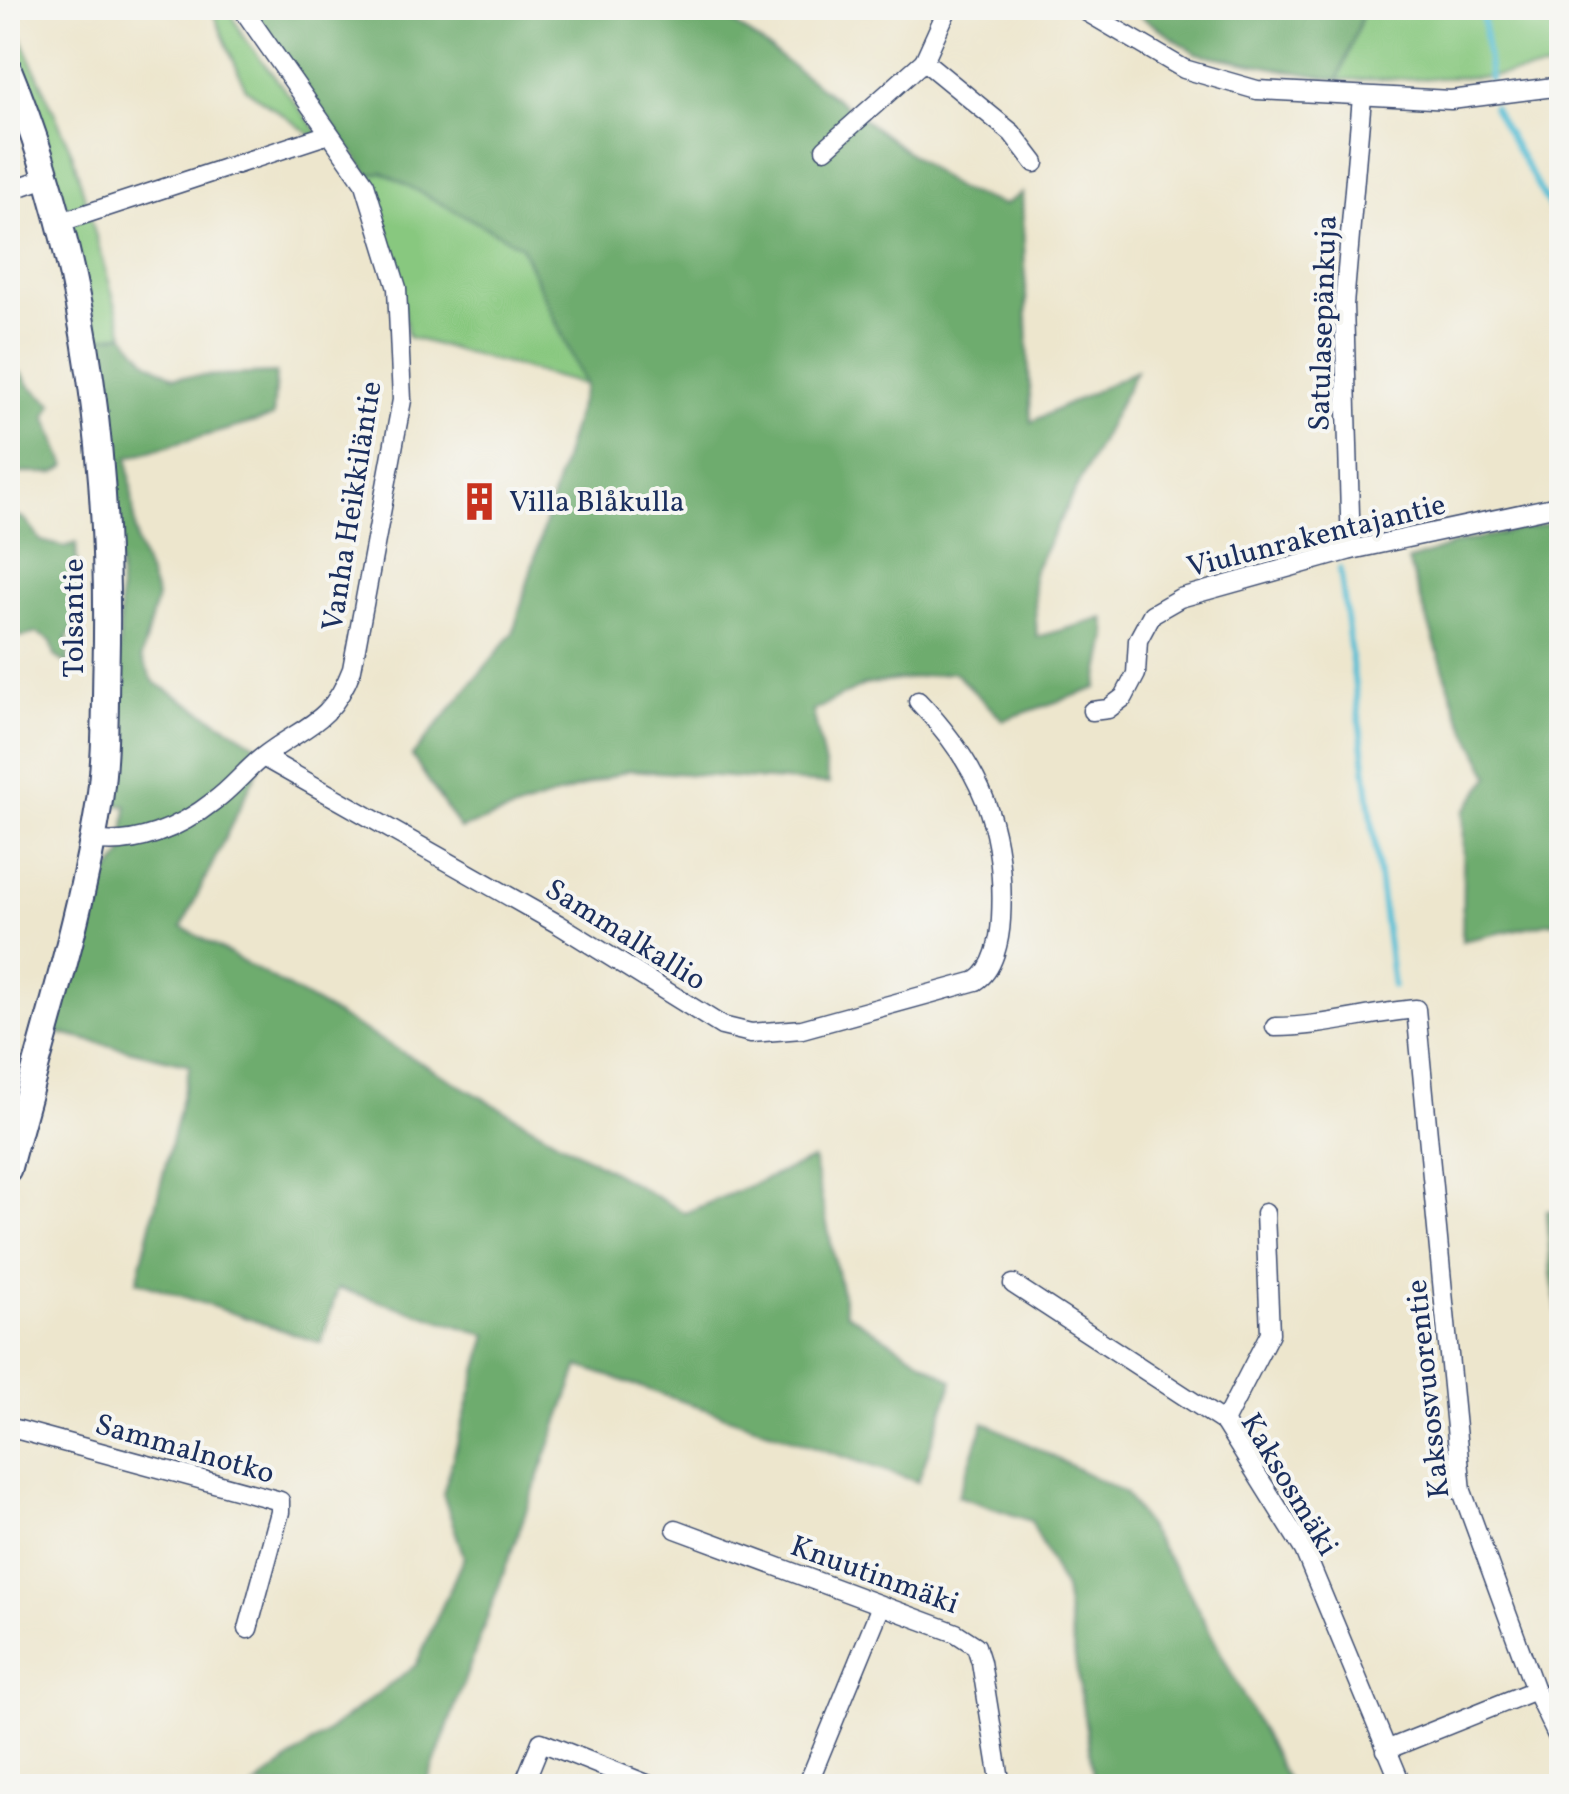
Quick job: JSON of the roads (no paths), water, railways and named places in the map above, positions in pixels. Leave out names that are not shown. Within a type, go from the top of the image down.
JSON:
[{"type":"street","name":"Vanha Heikkiläntie","points":[[92,840],[114,843],[147,838],[212,803],[263,757],[324,717],[344,692],[352,670],[402,400],[397,288],[365,184],[242,8]]},
{"type":"street","points":[[825,149],[924,61],[948,8]]},
{"type":"street","points":[[1080,8],[1168,62],[1257,90],[1451,100],[1562,86]]},
{"type":"street","points":[[924,61],[1012,133],[1035,163]]},
{"type":"street","name":"Tolsantie","points":[[8,68],[46,178],[94,385],[108,622],[102,779],[92,840],[8,1169]]},
{"type":"street","name":"Satulasepänkuja","points":[[1351,550],[1344,304],[1362,98]]},
{"type":"street","points":[[58,223],[329,134]]},
{"type":"street","points":[[8,191],[46,178]]},
{"type":"street","name":"Viulunrakentajantie","points":[[1092,711],[1108,709],[1124,696],[1136,674],[1138,640],[1152,614],[1180,598],[1351,550],[1562,505]]},
{"type":"street","name":"Sammalkallio","points":[[263,757],[558,924],[722,1026],[751,1033],[802,1029],[976,981],[985,975],[1000,936],[1002,864],[998,839],[966,758],[918,701]]},
{"type":"street","name":"Kaksosvuorentie","points":[[1275,1027],[1329,1024],[1416,1008],[1462,1491],[1535,1690],[1562,1746]]},
{"type":"street","points":[[1224,1422],[1270,1333],[1265,1214]]},
{"type":"street","name":"Kaksosmäki","points":[[1013,1284],[1224,1422],[1304,1550],[1402,1786]]},
{"type":"street","name":"Sammalnotko","points":[[8,1427],[280,1500],[248,1629]]},
{"type":"street","name":"Knuutinmäki","points":[[676,1529],[935,1623],[969,1639],[976,1646],[1001,1786]]},
{"type":"street","points":[[807,1786],[880,1606]]},
{"type":"street","points":[[1386,1750],[1535,1690]]},
{"type":"street","points":[[523,1786],[541,1742],[652,1786]]},
{"type":"waterway","points":[[1482,8],[1490,79]]},
{"type":"waterway","points":[[1493,107],[1562,229]]},
{"type":"waterway","points":[[1340,568],[1393,986]]},
{"type":"place","name":"Villa Blåkulla","points":[[479,501]]}]
